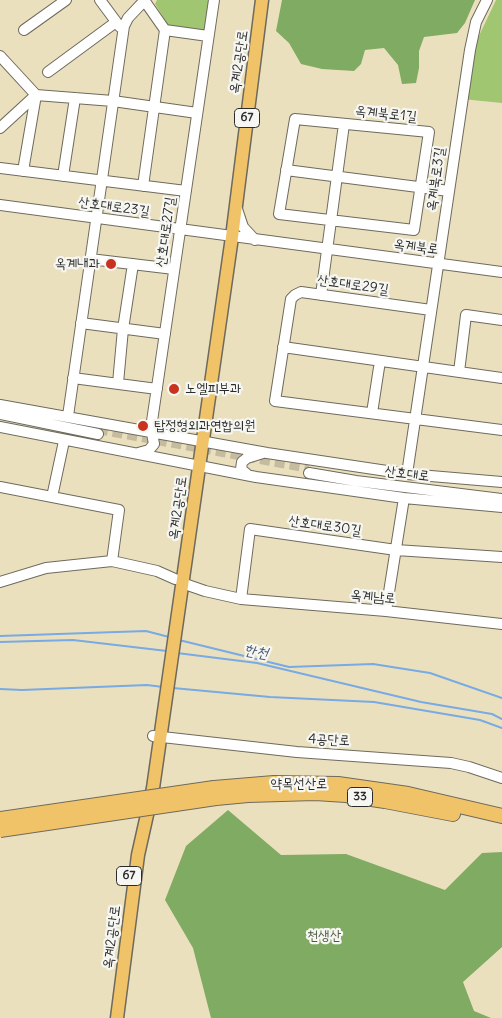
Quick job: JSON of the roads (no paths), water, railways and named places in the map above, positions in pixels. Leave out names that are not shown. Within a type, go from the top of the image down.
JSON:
[{"type":"highway","name":"약목선산로","points":[[215,793],[274,783],[338,784],[408,794],[497,815]]},
{"type":"highway","name":"약목선산로","points":[[215,793],[315,793],[346,795],[502,824]]},
{"type":"highway","name":"33","points":[[0,819],[215,793]]},
{"type":"highway","name":"33","points":[[0,830],[215,793]]},
{"type":"main road","name":"옥계2공단로","points":[[110,1018],[133,848],[142,816],[156,736],[179,581],[228,236],[256,0]]},
{"type":"main road","name":"옥계2공단로","points":[[228,236],[236,204],[262,0]]},
{"type":"main road","name":"옥계2공단로","points":[[117,1018],[138,855],[152,795],[156,736]]},
{"type":"street","points":[[24,30],[66,0]]},
{"type":"street","points":[[100,0],[123,32]]},
{"type":"street","points":[[68,416],[123,32],[128,18],[144,0],[165,30],[143,186]]},
{"type":"street","name":"산호대로27길","points":[[135,453],[146,452],[153,446],[151,431],[214,0]]},
{"type":"street","name":"옥계북로3길","points":[[438,263],[473,33],[487,0]]},
{"type":"street","points":[[48,72],[116,22]]},
{"type":"street","points":[[165,30],[208,36]]},
{"type":"street","points":[[0,56],[36,95],[113,101],[197,113]]},
{"type":"street","points":[[0,128],[36,95]]},
{"type":"street","points":[[23,171],[36,95]]},
{"type":"street","points":[[63,176],[75,98]]},
{"type":"street","name":"옥계북로1길","points":[[295,119],[344,124],[430,132],[414,230],[279,214],[295,119]]},
{"type":"street","name":"옥계북로1길","points":[[327,249],[344,124]]},
{"type":"street","points":[[0,168],[186,191]]},
{"type":"street","points":[[286,170],[448,191]]},
{"type":"street","points":[[236,204],[243,227],[255,240]]},
{"type":"street","name":"산호대로23길","points":[[0,205],[228,236]]},
{"type":"street","name":"옥계북로","points":[[228,236],[502,272]]},
{"type":"street","points":[[321,295],[327,249]]},
{"type":"street","points":[[90,259],[174,269]]},
{"type":"street","points":[[407,474],[438,263]]},
{"type":"street","points":[[118,383],[123,329],[133,264]]},
{"type":"street","name":"산호대로29길","points":[[431,310],[300,292],[291,299],[275,401],[502,430]]},
{"type":"street","points":[[459,372],[466,315],[502,320]]},
{"type":"street","points":[[81,323],[165,334]]},
{"type":"street","points":[[283,347],[502,378]]},
{"type":"street","points":[[372,413],[380,361]]},
{"type":"street","points":[[73,378],[157,389]]},
{"type":"street","points":[[0,405],[267,452],[407,474],[502,482]]},
{"type":"street","points":[[0,409],[98,431],[0,414]]},
{"type":"street","points":[[0,427],[249,475],[404,498],[502,507]]},
{"type":"street","points":[[52,497],[64,440]]},
{"type":"street","points":[[249,475],[241,469],[242,462],[247,458],[267,452]]},
{"type":"street","name":"산호대로","points":[[502,493],[453,490],[309,471],[356,482],[502,498]]},
{"type":"street","points":[[0,486],[119,510],[112,560],[46,568],[0,582]]},
{"type":"street","points":[[386,611],[404,498]]},
{"type":"street","name":"산호대로30길","points":[[241,599],[250,529],[396,550],[502,557]]},
{"type":"street","name":"옥계남로","points":[[112,560],[157,571],[205,591],[241,599],[386,611],[502,624]]},
{"type":"street","name":"4공단로","points":[[156,736],[297,752],[451,763],[469,766],[502,778]]},
{"type":"waterway","points":[[0,636],[146,631],[169,637]]},
{"type":"waterway","name":"한천","points":[[0,642],[73,640],[167,651]]},
{"type":"waterway","points":[[179,640],[289,667],[373,664],[430,673],[502,698]]},
{"type":"waterway","name":"한천","points":[[177,653],[257,663],[421,702],[492,714],[502,719]]},
{"type":"waterway","points":[[0,689],[22,690],[147,685],[163,687]]},
{"type":"waterway","points":[[173,688],[270,697],[374,702],[480,720],[502,728]]},
{"type":"tunnel","points":[[98,429],[309,468]]},
{"type":"place","name":"옥계내과","points":[[111,264]]},
{"type":"place","name":"노엘피부과","points":[[174,389]]},
{"type":"place","name":"탑정형외과연합의원","points":[[143,426]]},
{"type":"park label","name":"천생산","points":[[324,936]]}]
